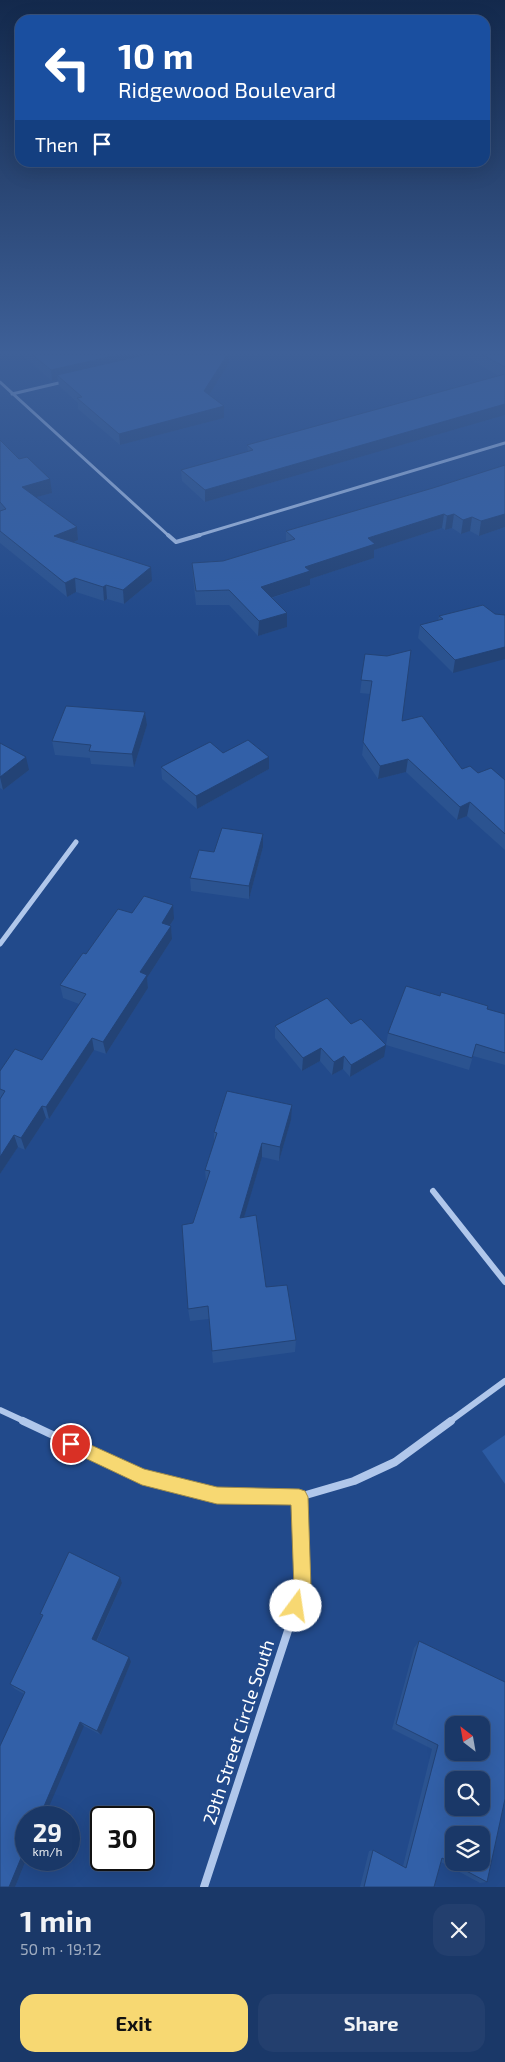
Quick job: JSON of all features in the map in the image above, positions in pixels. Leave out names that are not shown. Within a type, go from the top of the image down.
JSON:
[{"type":"street","points":[[66,443],[176,542],[505,443]]},
{"type":"street","points":[[0,944],[76,842]]},
{"type":"street","points":[[434,1192],[505,1282]]},
{"type":"street","points":[[0,1410],[142,1477],[217,1495],[299,1497],[354,1481],[395,1462],[505,1381]]},
{"type":"street","name":"29th Street Circle South","points":[[204,1887],[302,1588],[299,1497]]},
{"type":"shaded area","points":[[505,1435],[505,1484],[482,1451]]},
{"type":"building","points":[[0,443],[3,443],[19,459],[27,457],[50,479],[22,487],[77,527],[54,536],[151,567],[123,590],[106,585],[103,587],[75,578],[65,583],[0,531],[0,511],[6,509],[0,502]]},
{"type":"building","points":[[254,443],[369,443],[205,490],[181,470],[253,450],[247,445]]},
{"type":"building","points":[[505,465],[505,514],[481,521],[472,517],[463,520],[454,514],[447,516],[444,514],[368,538],[375,544],[305,567],[310,571],[261,587],[287,613],[259,621],[229,590],[196,591],[192,563],[223,561],[295,539],[286,531]]},
{"type":"building","points":[[483,605],[495,614],[505,615],[505,647],[455,660],[420,625],[443,619],[439,616]]},
{"type":"building","points":[[411,650],[402,721],[422,716],[462,769],[470,766],[478,773],[491,768],[505,780],[505,834],[470,802],[460,807],[408,759],[380,766],[363,742],[372,681],[361,680],[365,654],[387,656]]},
{"type":"building","points":[[66,706],[145,712],[132,754],[89,751],[91,745],[52,741]]},
{"type":"building","points":[[248,740],[269,757],[196,796],[161,767],[210,742],[223,753]]},
{"type":"building","points":[[0,743],[26,757],[0,777]]},
{"type":"building","points":[[222,828],[263,834],[249,886],[190,878],[199,850],[214,852]]},
{"type":"building","points":[[144,896],[173,905],[162,923],[171,926],[140,972],[147,975],[103,1042],[92,1038],[46,1107],[42,1106],[21,1138],[14,1135],[0,1157],[0,1099],[5,1091],[0,1089],[0,1071],[15,1049],[42,1060],[86,994],[60,985],[83,953],[86,954],[118,909],[132,913]]},
{"type":"building","points":[[406,986],[440,996],[441,992],[488,1006],[487,1009],[505,1014],[505,1053],[476,1044],[472,1058],[388,1033]]},
{"type":"building","points":[[327,998],[351,1024],[361,1019],[386,1045],[351,1065],[344,1056],[334,1062],[321,1048],[303,1058],[275,1026]]},
{"type":"building","points":[[227,1091],[292,1105],[280,1147],[262,1143],[240,1218],[256,1215],[266,1287],[287,1285],[296,1340],[212,1351],[208,1306],[188,1309],[182,1225],[193,1223],[210,1171],[205,1170],[217,1133],[214,1132]]},
{"type":"building","points":[[69,1552],[120,1577],[92,1639],[129,1657],[97,1731],[80,1722],[44,1806],[15,1806],[16,1871],[9,1887],[0,1887],[0,1746],[25,1692],[10,1684],[43,1615],[40,1614]]},
{"type":"building","points":[[419,1641],[505,1682],[505,1799],[490,1868],[490,1826],[445,1826],[445,1860],[442,1858],[434,1887],[364,1887],[373,1850],[406,1868],[438,1745],[396,1724]]},
{"type":"building","points":[[466,1871],[489,1871],[487,1882]]},
{"type":"route","points":[[71,1444],[142,1477],[217,1495],[299,1497],[302,1588],[296,1606]]}]
